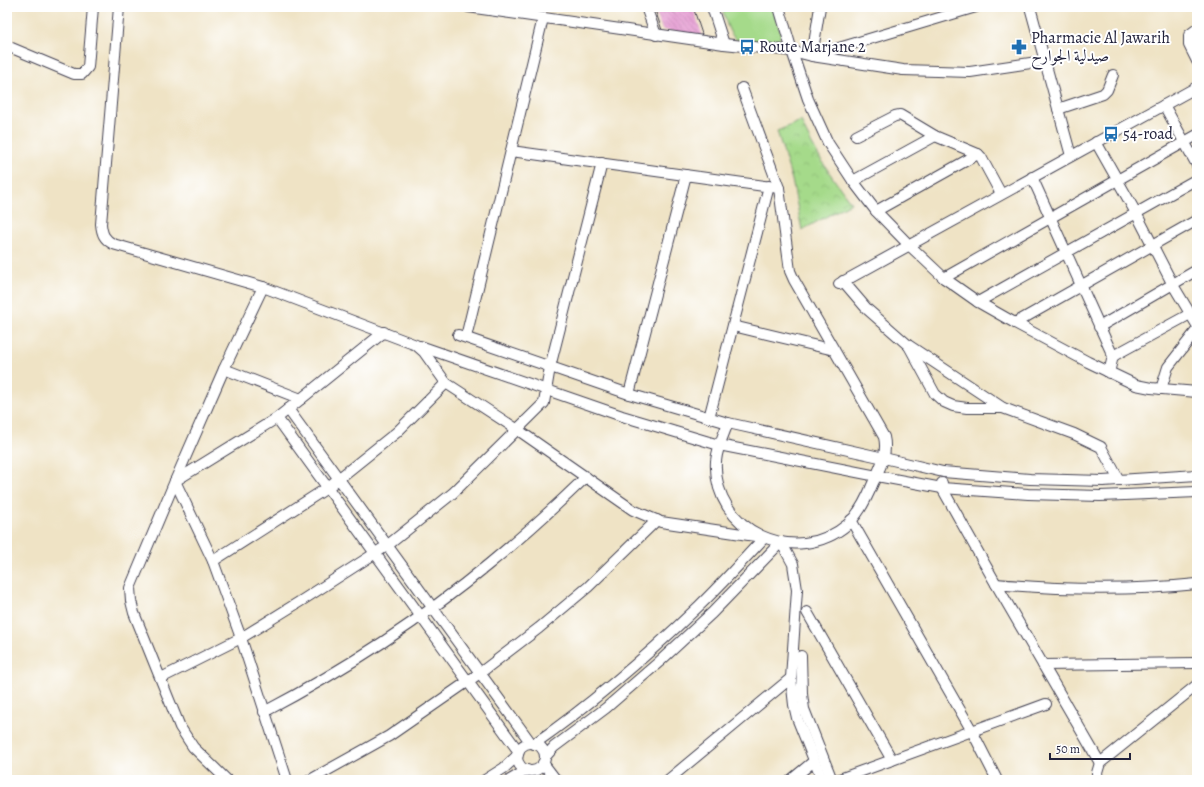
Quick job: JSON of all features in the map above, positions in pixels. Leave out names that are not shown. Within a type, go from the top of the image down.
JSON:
[{"type":"street","points":[[7,46],[74,74],[82,74],[88,67],[93,7]]},
{"type":"street","points":[[119,7],[101,224],[104,236],[113,244],[263,287],[416,345],[622,416],[719,445],[942,488],[1028,494],[1100,496],[1197,492]]},
{"type":"street","points":[[468,7],[656,35],[792,51],[812,56],[903,70],[970,72],[1044,61]]},
{"type":"street","points":[[646,7],[656,35]]},
{"type":"street","points":[[712,7],[724,44]]},
{"type":"street","points":[[779,7],[792,51],[815,117],[828,143],[853,181],[876,210],[909,245],[944,278],[978,302],[1109,373],[1136,385],[1150,388],[1197,392]]},
{"type":"street","points":[[812,56],[820,7]]},
{"type":"street","points":[[812,56],[976,7]]},
{"type":"street","points":[[1030,7],[1071,156]]},
{"type":"street","points":[[543,18],[511,151],[462,336],[629,394],[709,418],[942,472],[1030,479],[1103,481],[1197,475]]},
{"type":"street","points":[[1197,29],[1189,35],[1188,41],[1197,61]]},
{"type":"street","points":[[1058,109],[1103,94],[1107,90],[1113,75]]},
{"type":"street","points":[[1119,480],[1100,447],[1074,434],[1003,408],[908,345],[867,309],[841,282],[1197,87]]},
{"type":"street","points":[[416,345],[424,352],[446,383],[518,430],[633,510],[657,520],[763,537],[781,542],[801,544],[827,537],[839,530],[859,512],[866,501],[884,458],[886,445],[884,437],[790,271],[779,188],[742,88]]},
{"type":"street","points":[[1164,105],[1197,165]]},
{"type":"street","points":[[856,136],[895,116],[900,115],[935,136],[978,154],[1001,194]]},
{"type":"street","points":[[944,278],[1197,135]]},
{"type":"street","points":[[853,181],[935,136]]},
{"type":"street","points":[[1096,142],[1118,179],[1173,285],[1197,325]]},
{"type":"street","points":[[511,151],[779,188]]},
{"type":"street","points":[[876,210],[978,154]]},
{"type":"street","points":[[161,678],[241,638],[388,545],[453,493],[544,404],[550,367],[602,164]]},
{"type":"street","points":[[629,394],[686,175]]},
{"type":"street","points":[[1032,177],[1049,218],[1113,356],[1109,373]]},
{"type":"street","points":[[978,302],[1197,179]]},
{"type":"street","points":[[709,418],[769,186]]},
{"type":"street","points":[[1016,323],[1197,220]]},
{"type":"street","points":[[1099,327],[1197,270]]},
{"type":"street","points":[[226,780],[187,739],[180,727],[134,613],[130,588],[224,369],[263,287]]},
{"type":"street","points":[[1113,356],[1190,314]]},
{"type":"street","points":[[733,326],[834,350]]},
{"type":"street","points":[[1161,388],[1168,367],[1197,330]]},
{"type":"street","points":[[175,481],[277,418],[384,332]]},
{"type":"street","points":[[908,345],[935,394],[944,402],[953,406],[967,408],[1003,408]]},
{"type":"street","points":[[224,369],[302,399]]},
{"type":"street","points":[[213,561],[327,488],[397,432],[446,383]]},
{"type":"street","points":[[288,410],[533,744],[542,748],[544,760],[556,780]]},
{"type":"street","points":[[277,418],[518,753],[518,763],[520,766],[529,770],[538,780]]},
{"type":"street","points":[[728,423],[719,445],[716,461],[719,487],[724,500],[731,511],[750,530],[763,537]]},
{"type":"street","points":[[942,472],[942,488],[1100,763]]},
{"type":"street","points":[[264,712],[321,681],[420,617],[488,565],[527,532],[586,477]]},
{"type":"street","points":[[175,481],[213,561],[241,638],[264,712],[288,780]]},
{"type":"street","points":[[310,780],[389,736],[480,673],[539,628],[588,587],[657,520]]},
{"type":"street","points":[[851,520],[972,731],[997,780]]},
{"type":"street","points":[[485,780],[504,768],[524,746],[533,744],[599,695],[649,652],[700,605],[763,537]]},
{"type":"street","points":[[781,542],[793,564],[797,590],[791,678],[794,705],[797,718],[822,780]]},
{"type":"street","points":[[510,780],[529,770],[538,769],[554,748],[606,708],[712,614],[781,542]]},
{"type":"street","points":[[996,584],[1049,589],[1145,588],[1197,584]]},
{"type":"street","points":[[807,612],[892,760]]},
{"type":"street","points":[[801,656],[804,709],[832,780]]},
{"type":"street","points":[[1043,665],[1197,663]]},
{"type":"street","points":[[668,780],[791,678]]},
{"type":"street","points":[[1098,780],[1097,773],[1100,763],[1197,685]]},
{"type":"street","points":[[837,780],[1046,704]]},
{"type":"street","points":[[791,780],[814,762]]},
{"type":"green space","points":[[722,7],[772,7],[781,34],[779,39],[772,43],[739,41],[735,39],[730,31]]},
{"type":"green space","points":[[801,121],[817,153],[851,203],[802,230],[792,180],[777,131]]},
{"type":"building","points":[[654,7],[671,7],[673,12],[678,10],[677,7],[693,7],[702,34],[700,36],[662,30]]},
{"type":"place","name":"Route Marjane 2","points":[[747,47]]},
{"type":"place","name":"Pharmacie Al Jawarih صيدلية الجوارح","points":[[1019,47]]},
{"type":"place","name":"54-road","points":[[1111,134]]}]
